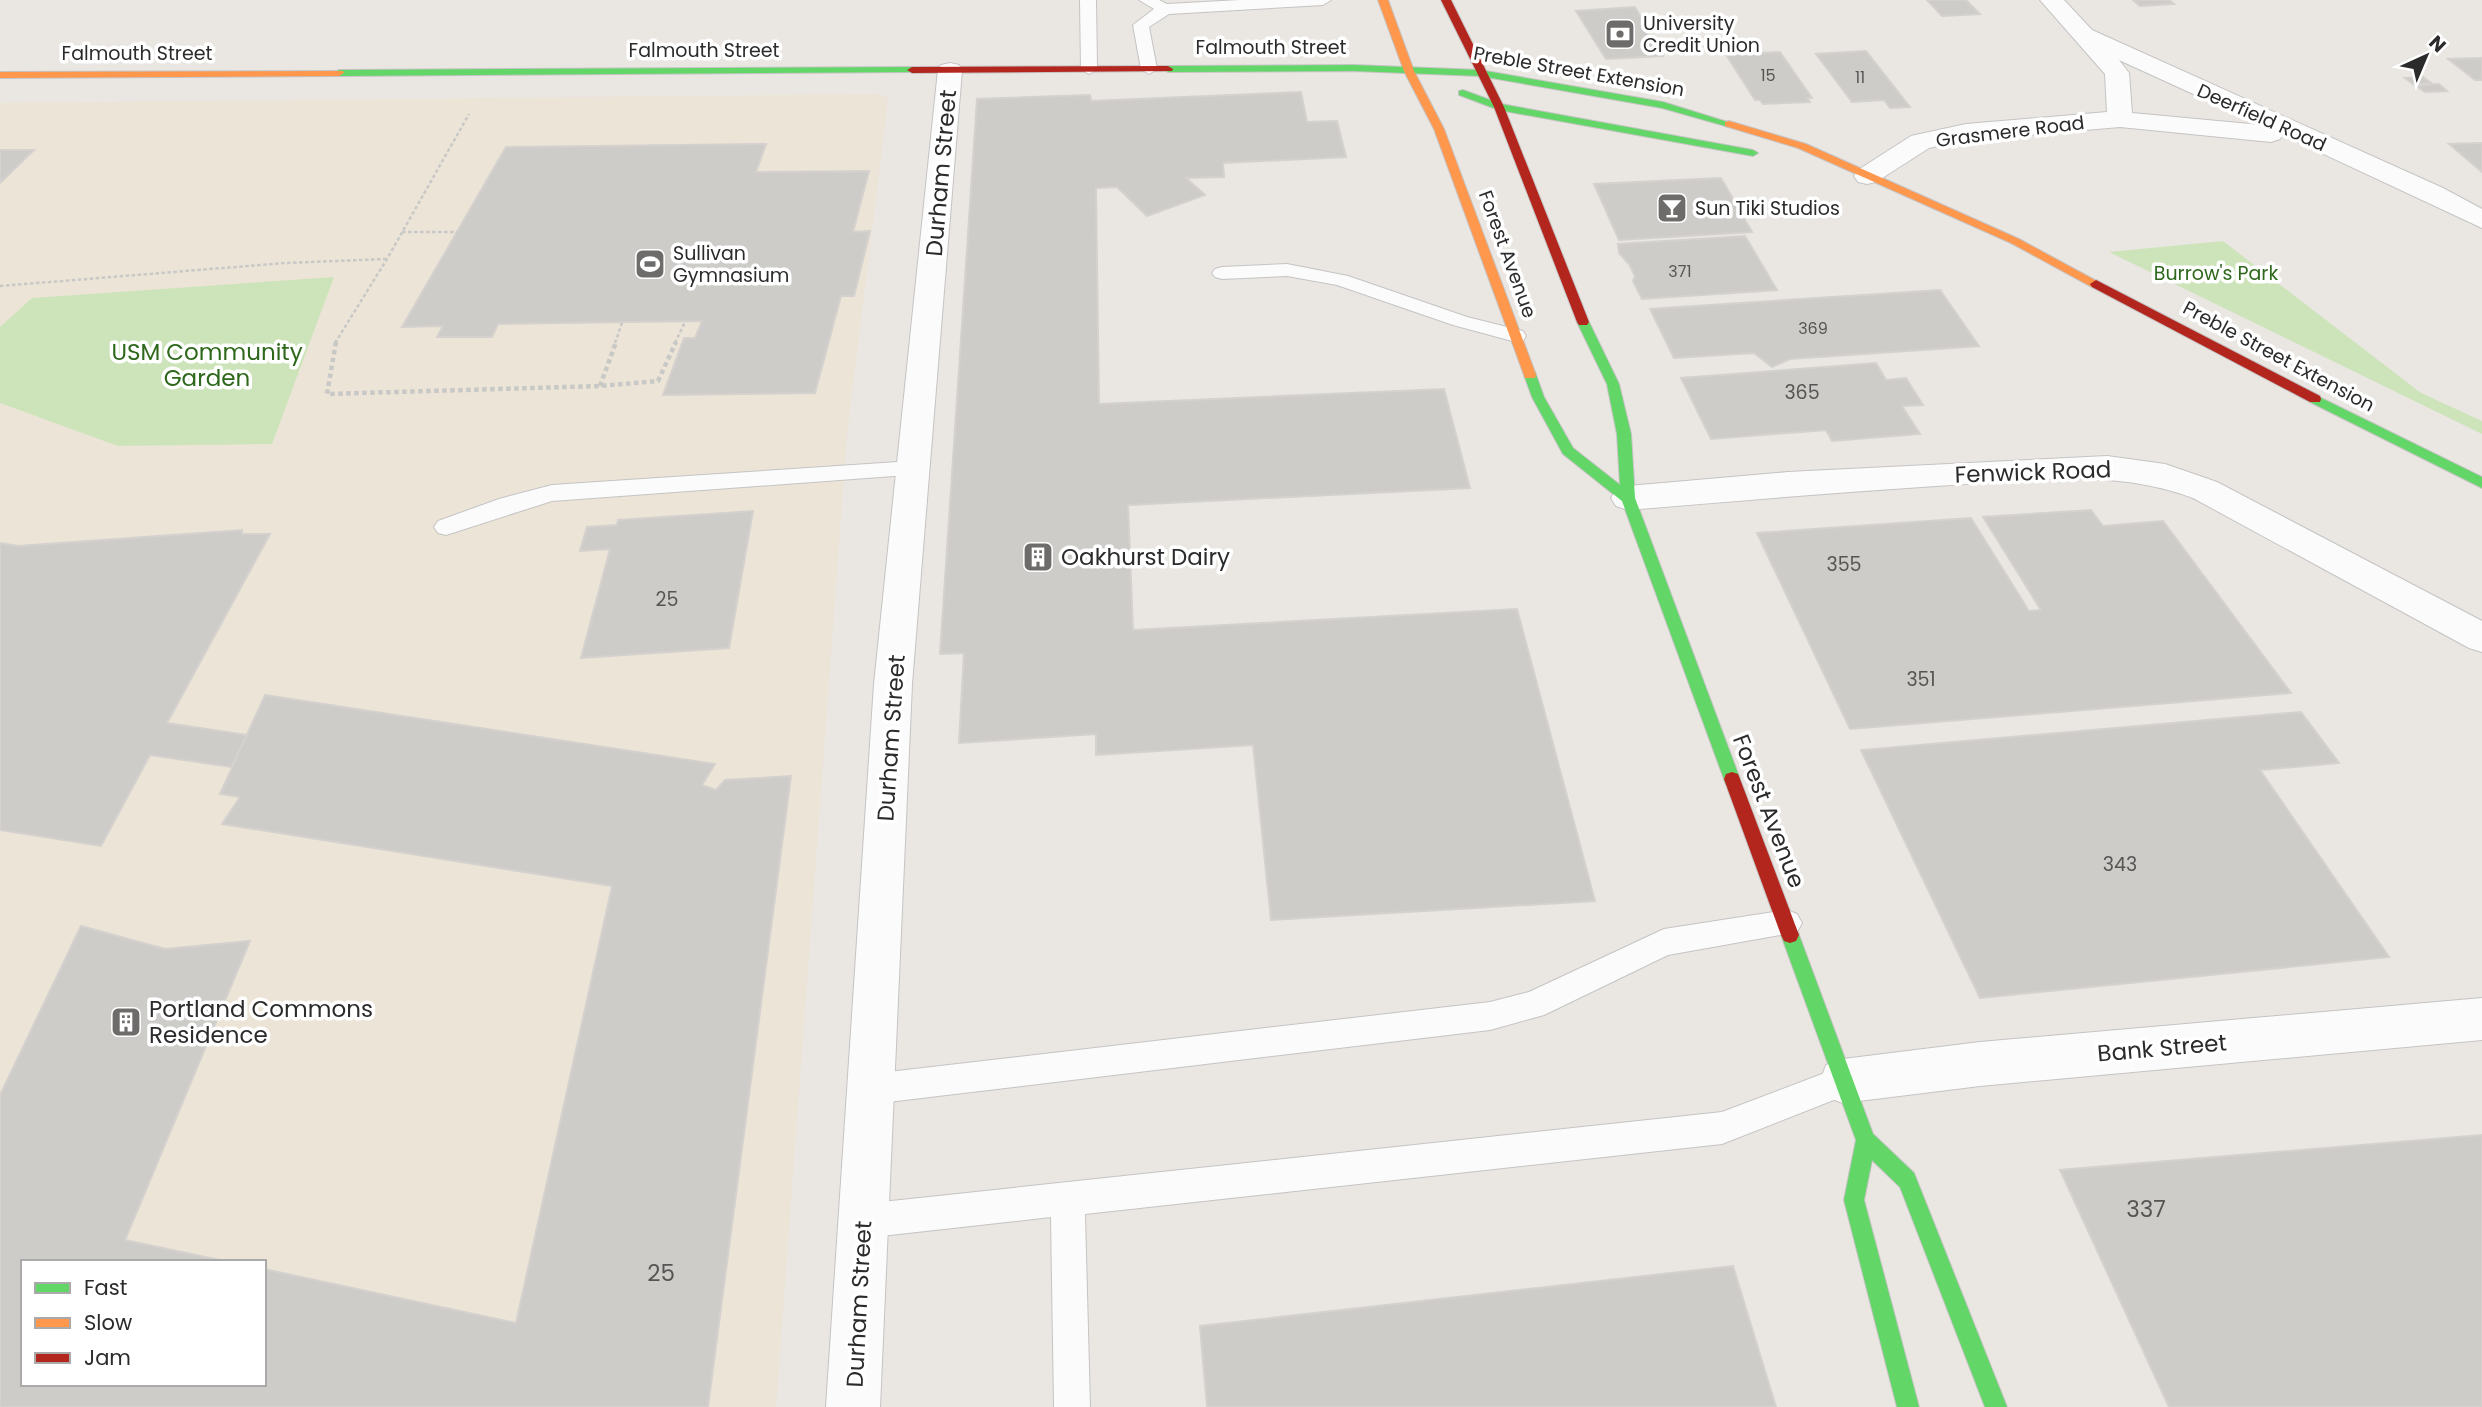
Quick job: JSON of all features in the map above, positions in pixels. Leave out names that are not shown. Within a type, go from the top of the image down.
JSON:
[{"type":"main road","name":"Forest Avenue","points":[[1383,0],[1409,71],[1439,129],[1538,397],[1568,451],[1628,498]]},
{"type":"main road","name":"Forest Avenue","points":[[1446,0],[1499,107],[1586,329],[1612,384],[1624,434],[1628,498],[1866,1140],[1907,1180],[1996,1407]]},
{"type":"main road","name":"Falmouth Street","points":[[0,75],[1354,68],[1409,71]]},
{"type":"main road","name":"Preble Street Extension","points":[[1409,71],[1480,73],[1688,111],[1802,146],[2015,241],[2273,378],[2482,483]]},
{"type":"main road","name":"Preble Street Extension","points":[[1409,71],[1499,107],[1771,157]]},
{"type":"main road","name":"Preble Street Extension","points":[[1798,162],[1867,176]]},
{"type":"main road","points":[[1866,1140],[1854,1200],[1895,1368],[1908,1407]]},
{"type":"street","name":"Deerfield Road","points":[[2051,0],[2084,35],[2315,140],[2482,220]]},
{"type":"street","points":[[2084,35],[2117,73],[2120,119]]},
{"type":"street","name":"Durham Street","points":[[853,1407],[893,684],[950,70]]},
{"type":"street","name":"Grasmere Road","points":[[1867,176],[1920,142],[1966,132],[2120,119],[2221,127],[2315,140]]},
{"type":"street","name":"Fenwick Road","points":[[1628,498],[1788,484],[2051,468],[2107,467],[2165,475],[2205,490],[2482,638]]},
{"type":"street","name":"Bank Street","points":[[1843,1081],[1980,1064],[2482,1019]]},
{"type":"lane","points":[[1088,0],[1089,69]]},
{"type":"lane","points":[[1147,0],[1166,9]]},
{"type":"lane","points":[[1149,69],[1140,25],[1166,9],[1323,0]]},
{"type":"lane","points":[[1222,273],[1287,271],[1341,280],[1460,321],[1516,337]]},
{"type":"lane","points":[[446,527],[507,505],[552,493],[913,469]]},
{"type":"lane","points":[[871,1089],[1490,1016],[1533,1005],[1664,942],[1787,923]]},
{"type":"lane","points":[[863,1221],[1722,1128],[1843,1081]]},
{"type":"lane","points":[[1068,1199],[1072,1407]]},
{"type":"path","points":[[493,73],[387,259],[336,340],[327,394],[600,386],[658,381],[685,322]]},
{"type":"path","points":[[401,232],[457,232]]},
{"type":"path","points":[[0,286],[285,263],[387,259]]},
{"type":"path","points":[[600,386],[622,323]]},
{"type":"shaded area","points":[[881,94],[888,99],[847,435],[776,1407],[0,1407],[0,103]]},
{"type":"green space","name":"Burrow's Park","points":[[2223,241],[2421,393],[2482,421],[2482,434],[2109,252]]},
{"type":"green space","name":"USM Community Garden","points":[[334,277],[272,444],[118,446],[0,403],[0,327],[32,298]]},
{"type":"building","points":[[1927,0],[1966,0],[1980,14],[1942,16]]},
{"type":"building","points":[[2133,0],[2169,0],[2174,4],[2140,6]]},
{"type":"building","name":"University Credit Union","points":[[1635,7],[1663,56],[1606,59],[1576,11]]},
{"type":"building","points":[[1756,48],[1759,53],[1780,52],[1812,98],[1807,98],[1810,102],[1763,104],[1760,100],[1755,100],[1723,50]]},
{"type":"building","points":[[1866,51],[1910,107],[1890,108],[1884,100],[1852,102],[1816,54]]},
{"type":"building","points":[[2482,58],[2482,80],[2475,80],[2448,59]]},
{"type":"building","points":[[2423,77],[2431,83],[2413,84],[2405,78]]},
{"type":"building","points":[[2439,84],[2447,91],[2425,92],[2416,86]]},
{"type":"building","name":"Oakhurst Dairy","points":[[1301,92],[1307,122],[1337,121],[1346,157],[1223,163],[1224,177],[1186,178],[1205,195],[1147,216],[1117,187],[1096,188],[1099,404],[1444,389],[1470,488],[1128,505],[1133,630],[1517,609],[1595,901],[1271,920],[1253,745],[1096,755],[1096,734],[959,743],[964,653],[940,654],[977,99],[1090,95],[1091,101]]},
{"type":"building","points":[[2482,143],[2482,172],[2449,144]]},
{"type":"building","name":"Sullivan Gymnasium","points":[[766,144],[756,172],[869,171],[853,232],[870,231],[854,296],[841,296],[815,393],[663,395],[684,338],[695,338],[702,321],[498,324],[492,337],[437,337],[443,326],[402,327],[506,147]]},
{"type":"building","points":[[0,150],[34,150],[0,183]]},
{"type":"building","name":"Sun Tiki Studios","points":[[1721,178],[1752,232],[1619,240],[1594,184]]},
{"type":"building","points":[[1745,236],[1777,290],[1642,299],[1633,281],[1635,276],[1619,253],[1618,244]]},
{"type":"building","points":[[1940,290],[1979,346],[1790,359],[1772,367],[1754,353],[1674,358],[1650,309]]},
{"type":"building","points":[[1876,363],[1886,380],[1906,378],[1923,405],[1902,406],[1920,434],[1832,441],[1826,430],[1711,439],[1681,378]]},
{"type":"building","points":[[2091,510],[2103,526],[2163,521],[2291,693],[1850,729],[1757,533],[1971,518],[2029,611],[2041,610],[1983,517]]},
{"type":"building","points":[[753,511],[729,648],[581,658],[610,549],[580,551],[587,527],[617,525],[618,520]]},
{"type":"building","points":[[242,530],[242,534],[270,534],[167,723],[247,735],[231,767],[150,755],[101,846],[0,830],[0,543],[18,546]]},
{"type":"building","name":"Portland Commons Residence","points":[[265,695],[715,764],[702,785],[716,790],[725,780],[791,776],[708,1407],[0,1407],[0,1095],[81,926],[165,949],[250,941],[125,1240],[220,1260],[21,1260],[21,1386],[266,1386],[266,1269],[516,1323],[612,886],[222,824],[240,797],[220,794]]},
{"type":"building","points":[[2301,712],[2339,763],[2260,770],[2389,957],[1980,998],[1861,750]]},
{"type":"building","points":[[2482,1135],[2482,1407],[2169,1407],[2060,1170]]},
{"type":"building","points":[[1733,1266],[1776,1407],[1207,1407],[1200,1326]]},
{"type":"traffic: fast","points":[[1168,69],[1354,68],[1480,73],[1663,105],[1729,124]]},
{"type":"traffic: fast","points":[[339,73],[912,70]]},
{"type":"traffic: fast","points":[[1463,93],[1499,107],[1753,153]]},
{"type":"traffic: fast","points":[[1583,322],[1613,384],[1624,434],[1628,498],[1732,779]]},
{"type":"traffic: fast","points":[[1530,375],[1538,397],[1568,451],[1628,498]]},
{"type":"traffic: fast","points":[[2315,399],[2482,483]]},
{"type":"traffic: fast","points":[[1790,935],[1866,1140],[1907,1180],[1996,1407]]},
{"type":"traffic: fast","points":[[1866,1140],[1854,1200],[1908,1407]]},
{"type":"traffic: slow","points":[[1383,0],[1409,71],[1439,129],[1530,375]]},
{"type":"traffic: slow","points":[[0,75],[339,73]]},
{"type":"traffic: slow","points":[[1729,124],[1802,146],[2015,241],[2096,284]]},
{"type":"traffic: jam","points":[[1446,0],[1499,107],[1583,322]]},
{"type":"traffic: jam","points":[[912,70],[1168,69]]},
{"type":"traffic: jam","points":[[2096,284],[2315,399]]},
{"type":"traffic: jam","points":[[1732,779],[1790,935]]},
{"type":"place","name":"University Credit Union","points":[[1620,34]]},
{"type":"place","name":"Sun Tiki Studios","points":[[1672,208]]},
{"type":"place","name":"Sullivan Gymnasium","points":[[650,264]]},
{"type":"place","name":"Oakhurst Dairy","points":[[1038,557]]},
{"type":"place","name":"Portland Commons Residence","points":[[126,1022]]}]
